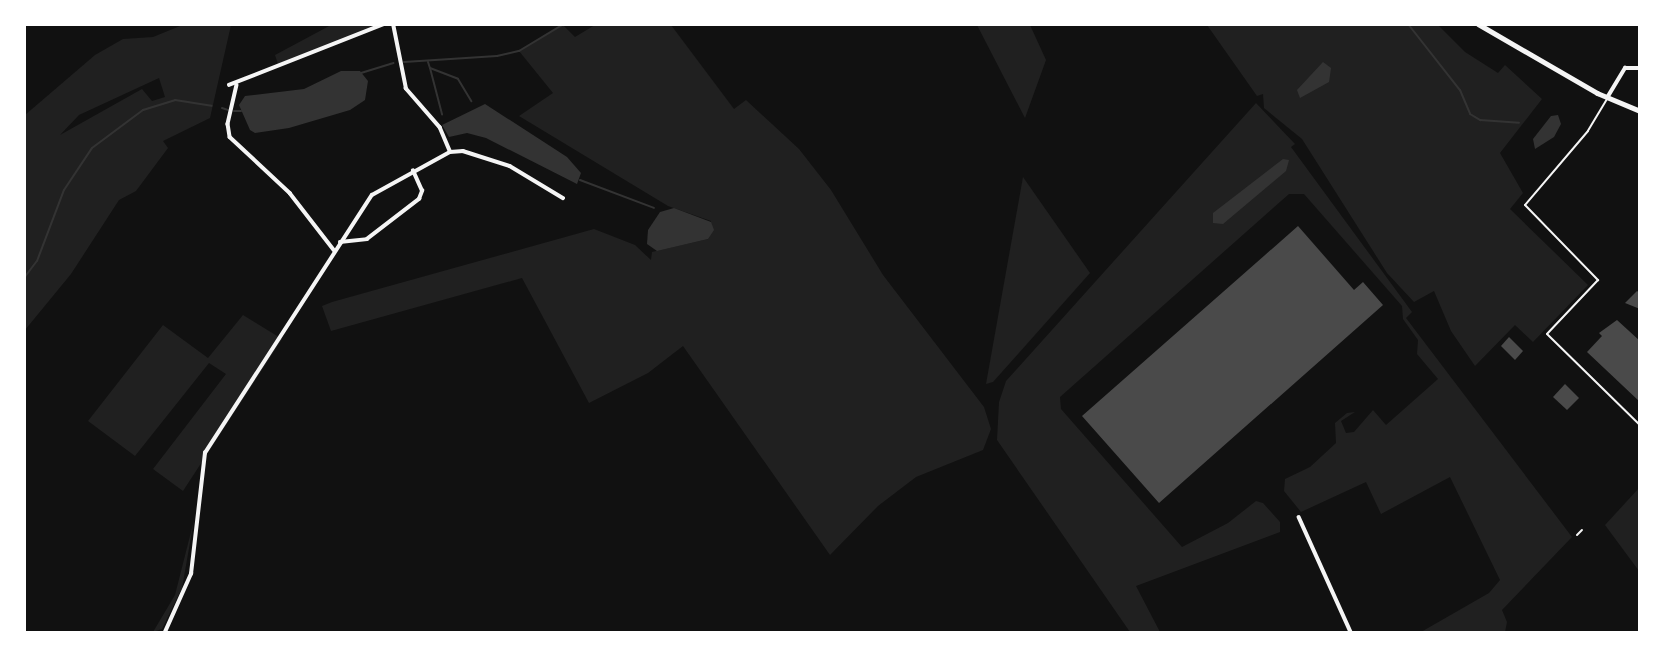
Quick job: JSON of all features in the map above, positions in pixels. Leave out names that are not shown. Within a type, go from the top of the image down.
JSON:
[{"type":"street","points":[[229,85],[237,85],[384,24]]},
{"type":"street","points":[[393,24],[406,89],[440,128],[450,152]]},
{"type":"street","points":[[1478,24],[1608,98],[1640,111]]},
{"type":"street","points":[[1608,98],[1625,68],[1640,68]]},
{"type":"street","points":[[237,85],[228,124],[230,137],[289,193],[334,250]]},
{"type":"street","points":[[165,632],[191,575],[205,453],[372,195],[450,152],[463,151],[510,166],[563,198]]},
{"type":"street","points":[[340,242],[367,239],[419,199],[422,191],[413,171]]},
{"type":"street","points":[[1299,517],[1351,632]]},
{"type":"lane","points":[[1608,98],[1588,131],[1525,205],[1598,280],[1546,334],[1640,425]]},
{"type":"path","points":[[1577,535],[1582,530]]},
{"type":"shaded area","points":[[185,24],[231,25],[210,118],[163,141],[168,148],[136,191],[119,200],[71,274],[25,330],[25,115],[95,55],[123,39],[153,37]],"holes":[[[159,78],[165,97],[152,101],[142,89],[60,135],[79,115]]]},
{"type":"shaded area","points":[[331,25],[375,25],[278,64],[275,55]]},
{"type":"shaded area","points":[[563,25],[575,37],[595,25],[671,25],[734,109],[746,100],[799,149],[831,190],[883,275],[984,407],[991,429],[983,450],[916,477],[878,506],[830,555],[683,346],[648,373],[589,403],[522,278],[331,331],[322,306],[332,302],[594,229],[635,245],[651,260],[652,252],[708,239],[711,221],[668,206],[519,116],[553,93],[519,51]]},
{"type":"shaded area","points":[[977,25],[1030,25],[1046,60],[1025,118]]},
{"type":"shaded area","points":[[1207,25],[1438,25],[1465,52],[1498,73],[1505,65],[1542,99],[1500,153],[1523,193],[1510,209],[1588,285],[1533,342],[1515,325],[1475,366],[1451,331],[1434,291],[1414,302],[1387,273],[1302,139],[1264,108],[1263,94],[1257,96]]},
{"type":"shaded area","points":[[1323,62],[1331,68],[1329,82],[1300,98],[1297,90]]},
{"type":"shaded area","points":[[341,71],[360,71],[368,81],[365,100],[350,110],[289,128],[255,133],[250,130],[239,105],[245,96],[304,89]]},
{"type":"shaded area","points":[[1256,103],[1295,144],[1291,147],[1412,312],[1406,318],[1572,537],[1502,610],[1507,622],[1505,632],[1421,632],[1489,593],[1500,580],[1450,477],[1381,514],[1366,482],[1301,512],[1284,491],[1285,479],[1310,467],[1336,443],[1335,423],[1347,413],[1355,412],[1341,421],[1346,433],[1354,432],[1373,410],[1386,425],[1438,379],[1417,354],[1418,340],[1403,319],[1402,306],[1304,194],[1289,194],[1060,397],[1061,409],[1182,547],[1228,523],[1256,501],[1263,503],[1280,522],[1280,532],[1136,586],[1160,632],[1130,632],[997,440],[999,402],[1006,381]]},
{"type":"shaded area","points":[[485,104],[567,157],[581,173],[577,184],[486,138],[467,133],[449,137],[442,125]]},
{"type":"shaded area","points":[[1558,115],[1561,124],[1554,137],[1535,149],[1533,139],[1551,116]]},
{"type":"shaded area","points":[[1283,159],[1289,160],[1286,171],[1223,224],[1213,223],[1213,213]]},
{"type":"shaded area","points":[[1023,177],[1090,273],[993,382],[986,384]]},
{"type":"shaded area","points":[[674,208],[711,222],[714,230],[708,239],[657,251],[647,244],[648,230],[660,212]]},
{"type":"shaded area","points":[[243,315],[282,339],[183,491],[153,469],[226,374],[209,363],[135,456],[88,421],[163,325],[208,358]]},
{"type":"shaded area","points":[[1639,488],[1639,571],[1605,525]]},
{"type":"shaded area","points":[[194,520],[182,588],[162,629],[153,632],[175,595]]},
{"type":"building","points":[[1298,226],[1354,290],[1363,282],[1383,305],[1159,503],[1082,416]]},
{"type":"building","points":[[1637,291],[1640,293],[1640,309],[1625,303]]},
{"type":"building","points":[[1617,320],[1640,341],[1640,402],[1587,352],[1602,336],[1599,333]]},
{"type":"building","points":[[1509,337],[1523,351],[1515,360],[1501,346]]},
{"type":"building","points":[[1565,384],[1579,398],[1567,410],[1553,397]]},
{"type":"waterway","points":[[404,62],[497,56],[519,51],[564,24]]},
{"type":"waterway","points":[[1408,24],[1460,90],[1470,114],[1480,120],[1519,123]]},
{"type":"waterway","points":[[428,62],[430,68],[458,79],[471,101]]},
{"type":"waterway","points":[[361,73],[393,63]]},
{"type":"waterway","points":[[430,68],[442,114]]},
{"type":"waterway","points":[[24,278],[37,261],[64,190],[92,148],[143,110],[175,100],[212,106]]},
{"type":"waterway","points":[[222,108],[228,110]]},
{"type":"waterway","points":[[234,111],[241,111]]},
{"type":"waterway","points":[[580,180],[654,208]]}]
